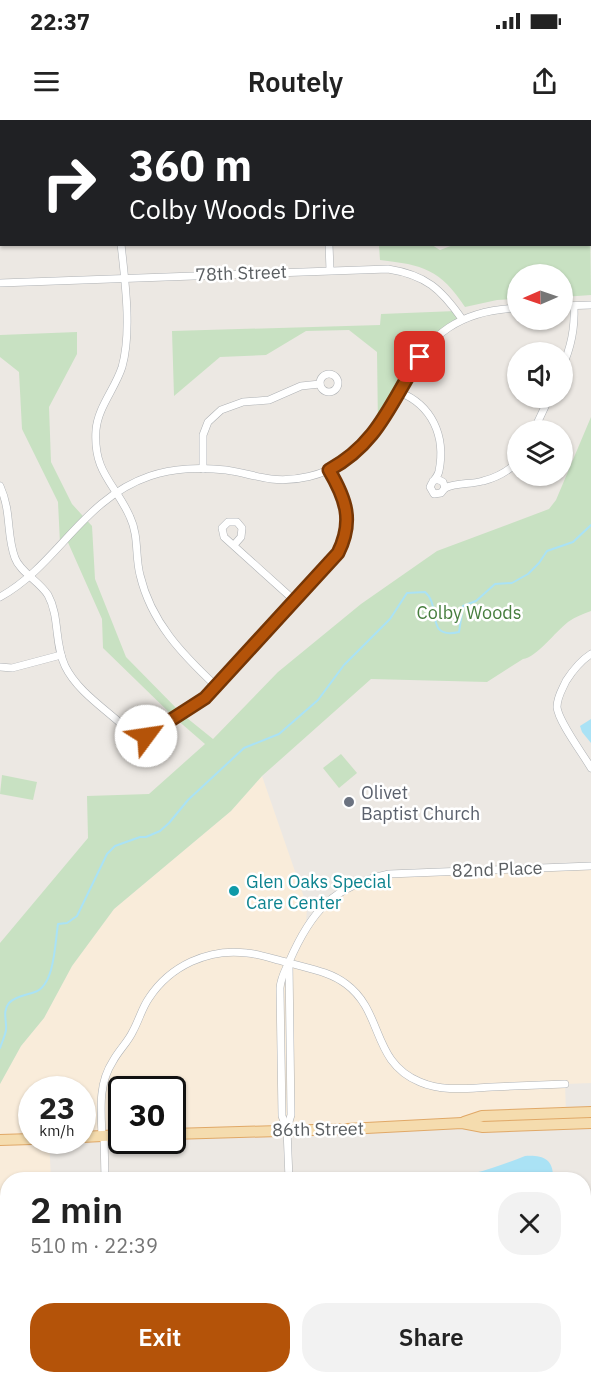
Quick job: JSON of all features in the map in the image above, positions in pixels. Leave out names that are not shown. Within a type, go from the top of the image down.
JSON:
[{"type":"main road","name":"86th Street","points":[[462,1123],[482,1116],[591,1112]]},
{"type":"main road","name":"86th Street","points":[[186,1133],[462,1123],[483,1126],[591,1123]]},
{"type":"main road","points":[[96,1136],[108,1136]]},
{"type":"main road","points":[[0,1140],[18,1139]]},
{"type":"street","points":[[122,246],[125,278],[125,352],[117,380],[104,404],[96,429],[99,460],[136,533],[137,559],[142,584],[163,629],[182,653],[216,686]]},
{"type":"street","points":[[329,246],[330,270]]},
{"type":"street","name":"78th Street","points":[[0,283],[388,269],[406,272],[438,289],[462,320]]},
{"type":"street","points":[[572,342],[575,325],[574,306],[591,305]]},
{"type":"street","points":[[0,597],[30,575],[90,514],[115,493],[151,476],[170,471],[203,469],[247,473],[270,479],[289,479],[312,476],[344,462],[362,447],[378,427],[420,357],[434,339],[462,320],[483,311],[507,309]]},
{"type":"street","points":[[203,469],[203,435],[208,422],[221,410],[243,402],[268,400],[301,386],[320,384]]},
{"type":"street","points":[[399,392],[422,406],[432,417],[436,427],[440,460],[438,474],[430,487],[434,494],[441,493],[455,483],[483,482],[507,469]]},
{"type":"street","points":[[0,486],[8,508],[10,542],[16,561],[43,588],[53,605],[56,630],[65,667],[87,694],[135,738],[146,736],[205,698],[330,563],[344,542],[347,512],[340,489],[329,470]]},
{"type":"street","points":[[433,481],[442,481],[445,488]]},
{"type":"street","points":[[234,545],[295,601]]},
{"type":"street","points":[[591,654],[582,660],[571,674],[559,694],[557,705],[560,717],[591,768]]},
{"type":"street","points":[[0,668],[12,668],[61,655]]},
{"type":"street","name":"82nd Place","points":[[289,963],[305,927],[314,915],[335,896],[367,879],[404,872],[591,866]]},
{"type":"street","points":[[105,1172],[101,1103],[105,1077],[114,1058],[133,1032],[148,999],[164,980],[184,964],[223,952],[248,953],[289,963],[321,972],[344,983],[361,998],[367,1007],[380,1043],[393,1062],[418,1082],[430,1086],[453,1088],[565,1084]]},
{"type":"street","points":[[289,963],[291,1115],[287,1129],[289,1172]]},
{"type":"shaded area","points":[[262,776],[307,906],[306,925],[324,905],[374,877],[591,866],[591,1083],[565,1084],[566,1113],[462,1123],[186,1134],[186,1076],[108,1076],[108,1136],[96,1136],[96,1076],[18,1076],[18,1154],[50,1154],[51,1172],[0,1172],[0,1084],[21,1046],[44,1018],[72,966],[114,909],[231,811]]},
{"type":"green space","points":[[379,246],[434,246],[440,250],[451,246],[590,246],[591,295],[573,296],[573,264],[507,264],[507,300],[465,307],[447,284],[429,271],[408,264],[380,260]]},
{"type":"green space","points":[[456,311],[462,319],[447,330],[423,354],[378,427],[377,352],[349,330],[306,331],[266,355],[220,357],[174,396],[172,331],[380,325],[381,314]]},
{"type":"green space","name":"Colby Woods","points":[[77,332],[77,354],[49,407],[51,462],[72,504],[92,526],[95,579],[126,657],[182,714],[213,739],[278,672],[361,604],[437,551],[549,509],[562,486],[573,486],[573,460],[591,417],[591,611],[568,622],[534,654],[487,682],[371,679],[262,776],[231,811],[114,909],[72,966],[44,1018],[21,1046],[0,1084],[0,943],[88,838],[87,796],[149,794],[205,744],[103,648],[102,619],[66,538],[60,543],[58,502],[22,429],[19,372],[0,357],[0,335]]},
{"type":"green space","points":[[341,754],[357,773],[339,788],[323,768]]},
{"type":"green space","points":[[2,775],[37,782],[33,800],[0,794]]},
{"type":"water","points":[[591,719],[591,743],[580,726]]},
{"type":"water","points":[[525,1156],[537,1156],[549,1163],[553,1172],[477,1172]]},
{"type":"waterway","points":[[0,1048],[6,1030],[7,1006],[14,999],[42,988],[47,981],[53,962],[58,924],[67,923],[77,916],[107,854],[115,846],[160,831],[188,800],[244,748],[279,734],[318,700],[344,665],[390,619],[407,593],[425,592],[433,605],[437,627],[448,633],[459,632],[463,606],[476,601],[495,584],[512,583],[528,574],[547,551],[573,542],[591,525]]},
{"type":"place","name":"Olivet Baptist Church","points":[[349,802]]},
{"type":"place","name":"Glen Oaks Special Care Center","points":[[234,891]]},
{"type":"route","points":[[146,736],[205,698],[338,553],[347,529],[347,512],[340,489],[329,470],[344,462],[362,447],[378,427],[420,357]]}]
